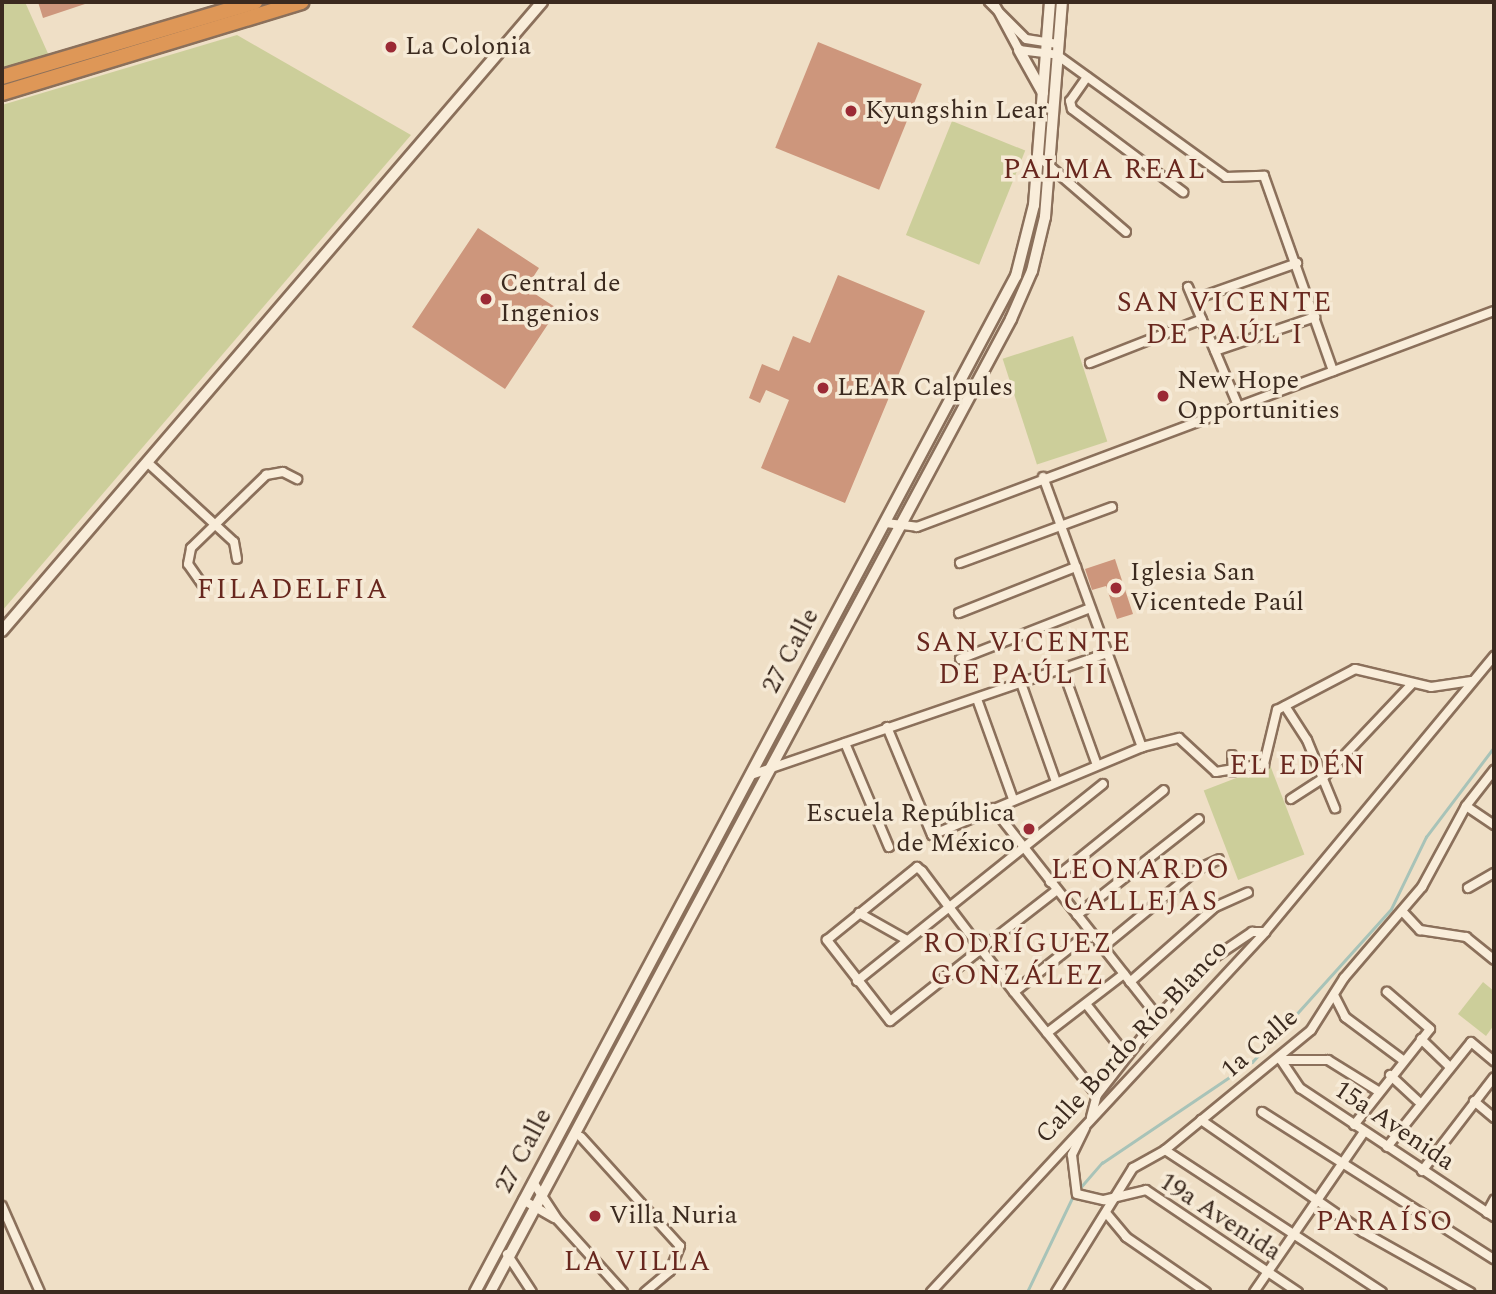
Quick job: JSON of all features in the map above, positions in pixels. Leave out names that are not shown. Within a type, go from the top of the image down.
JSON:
[{"type":"highway","points":[[2,77],[255,2]]},
{"type":"highway","points":[[2,93],[301,2]]},
{"type":"street","points":[[2,631],[542,2]]},
{"type":"street","name":"27 Calle","points":[[490,1292],[900,527],[1025,287],[1037,258],[1049,166],[1052,49],[1050,2]]},
{"type":"street","name":"27 Calle","points":[[475,1292],[1013,282],[1025,248],[1044,94],[1062,2]]},
{"type":"street","points":[[993,4],[1026,38],[1052,49],[1226,177],[1264,176],[1333,371]]},
{"type":"street","points":[[993,4],[1044,94]]},
{"type":"street","points":[[1018,50],[1052,49]]},
{"type":"street","points":[[1087,76],[1070,101],[1072,109],[1183,192]]},
{"type":"street","points":[[1038,156],[1126,232]]},
{"type":"street","points":[[1025,248],[1037,258]]},
{"type":"street","points":[[1201,296],[1297,263]]},
{"type":"street","points":[[1013,282],[1025,287]]},
{"type":"street","points":[[1188,287],[1237,403]]},
{"type":"street","points":[[886,523],[900,527],[917,527],[1237,403],[1333,371],[1494,311]]},
{"type":"street","points":[[1215,351],[1315,317]]},
{"type":"street","points":[[1090,363],[1202,319]]},
{"type":"street","points":[[147,462],[239,549],[237,559]]},
{"type":"street","points":[[202,584],[186,556],[265,475],[283,472],[297,479]]},
{"type":"street","points":[[1043,477],[1142,747]]},
{"type":"street","points":[[960,563],[1112,508]]},
{"type":"street","points":[[959,612],[1076,567]]},
{"type":"street","points":[[960,659],[1090,608]]},
{"type":"street","points":[[751,775],[1107,653]]},
{"type":"street","name":"Calle Bordo Río Blanco","points":[[931,1292],[1265,932],[1494,656]]},
{"type":"street","points":[[1062,668],[1097,765]]},
{"type":"street","points":[[887,727],[932,835],[1142,747],[1179,738],[1216,772],[1233,772],[1266,763],[1275,713],[1355,669],[1411,685],[1472,681]]},
{"type":"street","points":[[1021,683],[1056,782]]},
{"type":"street","points":[[1292,799],[1323,778],[1411,685]]},
{"type":"street","points":[[976,699],[1013,799]]},
{"type":"street","points":[[1285,706],[1323,778],[1335,808]]},
{"type":"street","points":[[845,743],[889,847]]},
{"type":"street","points":[[1232,755],[1233,772]]},
{"type":"street","name":"1a Calle","points":[[1056,1292],[1107,1214],[1133,1168],[1165,1150],[1298,1045],[1334,995],[1403,912],[1466,806],[1494,770]]},
{"type":"street","points":[[858,981],[1103,784]]},
{"type":"street","points":[[1050,882],[1164,790]]},
{"type":"street","points":[[1466,806],[1494,825]]},
{"type":"street","points":[[993,808],[1158,1017]]},
{"type":"street","points":[[1077,915],[1199,819]]},
{"type":"street","points":[[1103,947],[1198,869],[1219,859]]},
{"type":"street","points":[[1057,890],[981,949],[890,1021],[827,940],[917,867],[949,907],[981,949],[1014,992],[1097,1094]]},
{"type":"street","points":[[1468,888],[1494,873]]},
{"type":"street","points":[[1047,1033],[1127,978],[1216,907],[1248,892]]},
{"type":"street","points":[[1403,912],[1420,930],[1465,937],[1494,960]]},
{"type":"street","points":[[859,913],[907,940]]},
{"type":"street","points":[[1014,992],[1090,932]]},
{"type":"street","points":[[1090,1119],[1097,1094],[1158,1017],[1215,957],[1252,932],[1265,932]]},
{"type":"street","points":[[1354,1125],[1390,1075],[1421,1039],[1429,1024],[1387,992]]},
{"type":"street","points":[[1334,995],[1345,1017],[1403,1060]]},
{"type":"street","points":[[1086,1004],[1127,1056]]},
{"type":"street","points":[[626,1009],[636,1019]]},
{"type":"street","points":[[1421,1039],[1449,1066]]},
{"type":"street","points":[[1387,1147],[1419,1101],[1475,1041],[1494,1061]]},
{"type":"street","points":[[1281,1060],[1328,1060],[1378,1091]]},
{"type":"street","name":"15a Avenida","points":[[1281,1060],[1292,1082],[1491,1215]]},
{"type":"street","points":[[1390,1075],[1419,1101]]},
{"type":"street","points":[[1422,1171],[1494,1077]]},
{"type":"street","points":[[1474,1101],[1494,1118]]},
{"type":"street","points":[[1262,1112],[1340,1167],[1494,1259]]},
{"type":"street","name":"19a Avenida","points":[[1090,1119],[1073,1147],[1072,1181],[1083,1197],[1104,1200],[1146,1190],[1298,1292]]},
{"type":"street","points":[[1201,1120],[1317,1201],[1470,1292]]},
{"type":"street","points":[[1254,1292],[1364,1132]]},
{"type":"street","points":[[582,1137],[680,1247],[670,1270],[645,1292]]},
{"type":"street","points":[[1165,1150],[1292,1237],[1382,1292]]},
{"type":"street","points":[[533,1182],[539,1201],[623,1292]]},
{"type":"street","points":[[523,1200],[539,1201]]},
{"type":"street","points":[[1491,1215],[1494,1200]]},
{"type":"street","points":[[2,1206],[40,1292]]},
{"type":"street","points":[[1107,1214],[1126,1237],[1206,1292]]},
{"type":"street","points":[[501,1244],[529,1292]]},
{"type":"green space","points":[[2,2],[25,2],[50,58],[2,70]]},
{"type":"green space","points":[[237,35],[411,135],[2,611],[2,105]]},
{"type":"green space","points":[[952,121],[1025,151],[979,265],[906,235]]},
{"type":"green space","points":[[1073,336],[1107,442],[1037,464],[1003,359]]},
{"type":"green space","points":[[1270,765],[1304,855],[1238,880],[1204,790]]},
{"type":"green space","points":[[1483,982],[1494,991],[1494,1025],[1486,1036],[1458,1014]]},
{"type":"building","points":[[38,2],[87,2],[88,3],[43,18]]},
{"type":"building","name":"Kyungshin Lear","points":[[818,42],[922,84],[879,190],[775,148]]},
{"type":"building","name":"Central de Ingenios","points":[[478,228],[539,268],[526,288],[558,309],[505,389],[412,327]]},
{"type":"building","name":"LEAR Calpules","points":[[838,275],[925,311],[845,503],[761,468],[789,400],[766,390],[760,403],[749,398],[762,364],[779,371],[793,336],[810,343]]},
{"type":"building","name":"Iglesia San Vicentede Paúl","points":[[1115,559],[1133,614],[1117,619],[1106,586],[1092,590],[1085,569]]},
{"type":"waterway","points":[[1079,1189],[1102,1163],[1252,1062],[1283,1029],[1391,909],[1426,837],[1494,747]]},
{"type":"waterway","points":[[1027,1292],[1074,1194]]},
{"type":"place","name":"La Colonia","points":[[391,47]]},
{"type":"place","name":"Kyungshin Lear","points":[[851,111]]},
{"type":"place","name":"Central de Ingenios","points":[[486,299]]},
{"type":"place","name":"LEAR Calpules","points":[[823,388]]},
{"type":"place","name":"New Hope Opportunities","points":[[1163,396]]},
{"type":"place","name":"Iglesia San Vicentede Paúl","points":[[1116,588]]},
{"type":"place","name":"Escuela República de México","points":[[1029,829]]},
{"type":"place","name":"Villa Nuria","points":[[595,1216]]},
{"type":"district","name":"PALMA REAL","points":[[1105,170]]},
{"type":"district","name":"SAN VICENTE DE PAÚL I","points":[[1225,319]]},
{"type":"district","name":"FILADELFIA","points":[[293,590]]},
{"type":"district","name":"SAN VICENTE DE PAÚL II","points":[[1024,659]]},
{"type":"district","name":"EL EDÉN","points":[[1298,766]]},
{"type":"district","name":"LEONARDO CALLEJAS","points":[[1141,886]]},
{"type":"district","name":"RODRÍGUEZ GONZÁLEZ","points":[[1018,960]]},
{"type":"district","name":"PARAÍSO","points":[[1385,1222]]},
{"type":"district","name":"LA VILLA","points":[[638,1262]]}]
